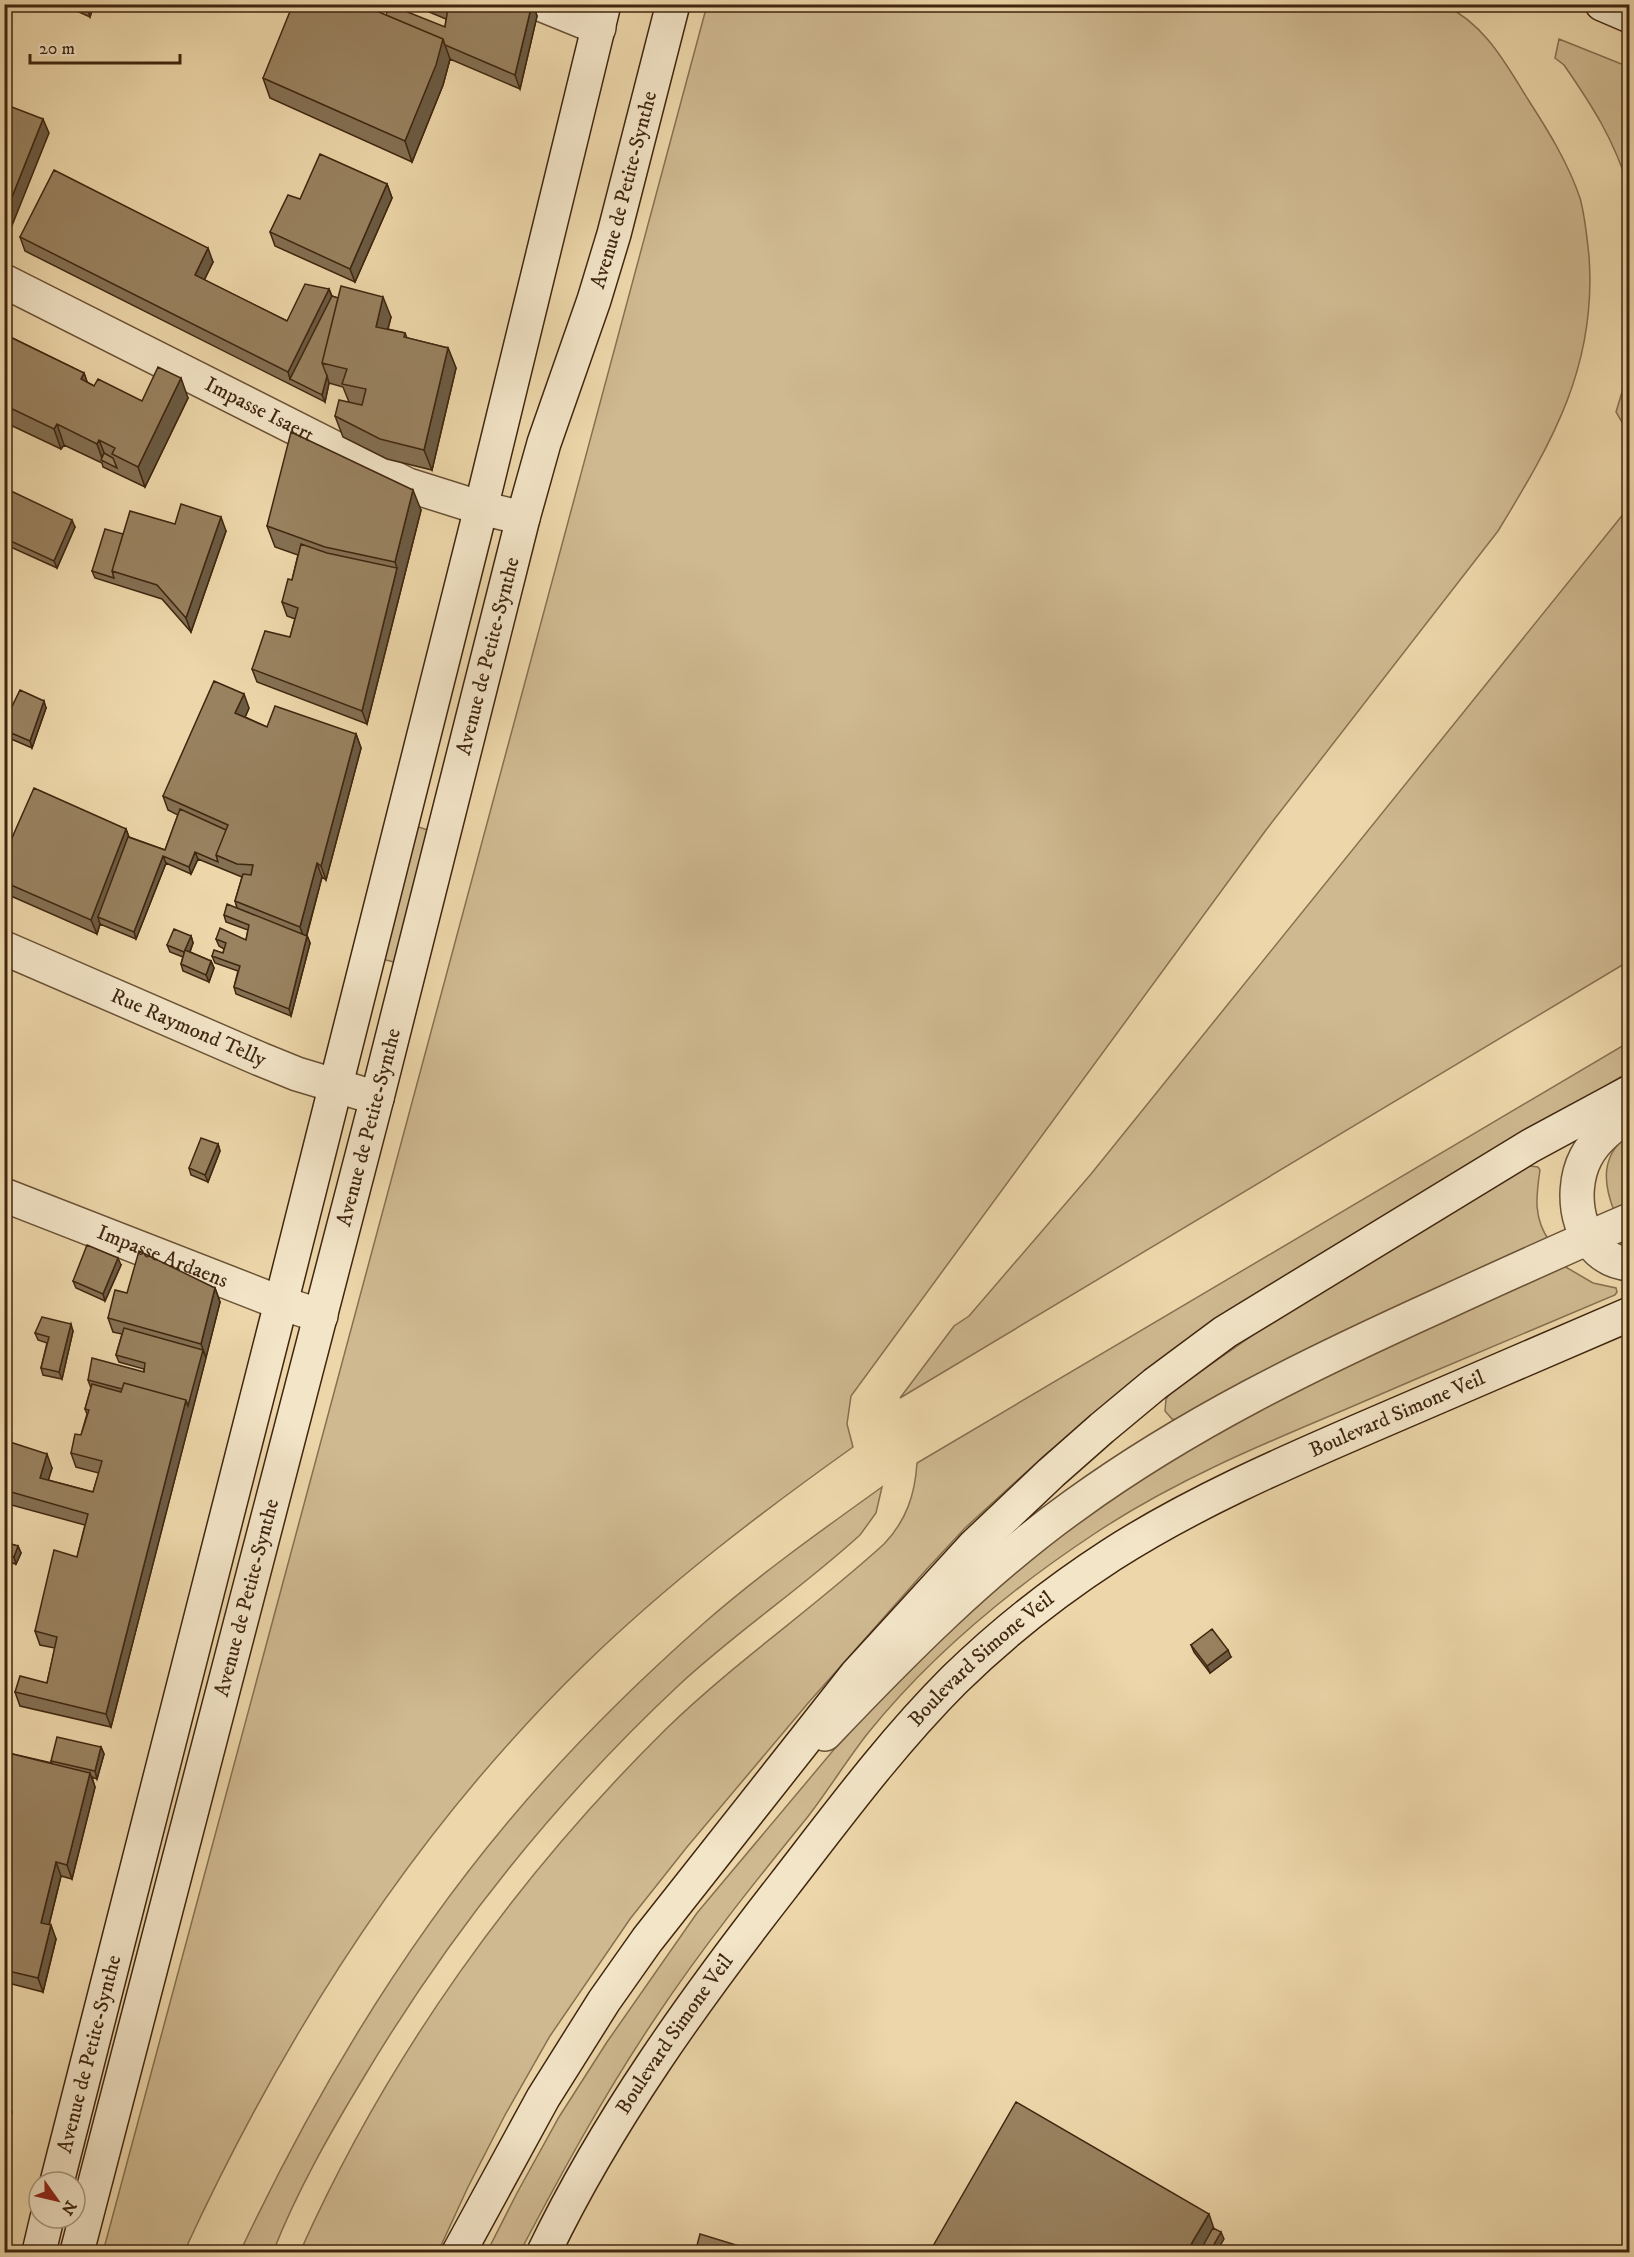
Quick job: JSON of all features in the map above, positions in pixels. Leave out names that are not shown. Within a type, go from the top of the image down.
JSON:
[{"type":"street","points":[[540,4],[601,16]]},
{"type":"street","name":"Avenue de Petite-Synthe","points":[[77,2253],[321,1316],[523,518],[544,443],[594,300],[614,234],[673,4]]},
{"type":"street","points":[[1602,4],[1629,16]]},
{"type":"street","name":"Avenue de Petite-Synthe","points":[[60,2170],[336,1086],[601,16]]},
{"type":"street","name":"Impasse Isaert","points":[[4,281],[384,474],[432,494],[523,518]]},
{"type":"street","name":"Rue Raymond Telly","points":[[4,948],[260,1059],[377,1098]]},
{"type":"street","points":[[459,2253],[525,2129],[604,2001],[647,1940],[856,1675],[954,1566],[1059,1465],[1155,1384],[1225,1332],[1530,1146],[1629,1092]]},
{"type":"street","points":[[1629,1114],[1592,1147],[1581,1167],[1576,1194],[1581,1220],[1588,1238],[1601,1254],[1629,1264]]},
{"type":"street","name":"Impasse Ardaens","points":[[4,1196],[281,1304],[321,1316]]},
{"type":"street","points":[[731,1834],[925,1632],[1021,1547],[1123,1471],[1212,1416],[1302,1369],[1629,1220]]},
{"type":"street","name":"Boulevard Simone Veil","points":[[544,2253],[615,2124],[679,2026],[718,1972],[870,1775],[934,1701],[996,1641],[1048,1598],[1161,1525],[1291,1461],[1629,1314]]},
{"type":"street","points":[[39,2253],[44,2230]]},
{"type":"shaded area","points":[[707,5],[1444,5],[1471,23],[1503,59],[1564,160],[1580,198],[1585,219],[1590,295],[1586,332],[1578,367],[1553,433],[1518,498],[1498,531],[1266,830],[851,1396],[847,1424],[853,1447],[714,1551],[648,1606],[584,1665],[522,1729],[463,1797],[408,1867],[357,1940],[309,2016],[264,2093],[184,2252],[103,2252]]},
{"type":"shaded area","points":[[1559,39],[1629,67],[1629,188],[1601,124],[1564,65],[1555,58]]},
{"type":"shaded area","points":[[1629,369],[1630,426],[1623,424],[1616,412]]},
{"type":"shaded area","points":[[1629,507],[1629,961],[900,1398],[954,1326],[969,1316],[1091,1174]]},
{"type":"shaded area","points":[[415,826],[428,830],[394,962],[382,959]]},
{"type":"shaded area","points":[[1629,1042],[1629,1072],[1355,1236],[1145,1372],[1046,1454],[965,1528],[809,1702],[687,1847],[630,1919],[550,2036],[505,2115],[438,2252],[300,2252],[373,2109],[414,2040],[459,1973],[507,1908],[611,1786],[667,1728],[720,1680],[884,1544],[904,1517],[914,1486],[917,1463]]},
{"type":"shaded area","points":[[1629,1135],[1629,1207],[1615,1213],[1608,1191],[1607,1171],[1613,1152]]},
{"type":"shaded area","points":[[1530,1166],[1538,1167],[1540,1170],[1538,1216],[1550,1242],[1178,1420],[1172,1419],[1165,1411],[1166,1399],[1170,1393],[1260,1330],[1521,1169]]},
{"type":"shaded area","points":[[1564,1266],[1593,1283],[1616,1288],[1617,1292],[1615,1295],[1248,1451],[1185,1481],[1124,1515],[1063,1555],[945,1650],[892,1704],[868,1733],[814,1808],[729,1916],[674,1991],[602,2104],[520,2252],[487,2252],[559,2117],[607,2042],[697,1913],[862,1716],[980,1600],[1084,1515],[1263,1402]]},
{"type":"shaded area","points":[[882,1487],[876,1513],[860,1535],[679,1685],[590,1775],[548,1822],[469,1920],[397,2024],[351,2098],[315,2163],[273,2252],[240,2252],[297,2139],[360,2028],[430,1923],[508,1822],[603,1718],[704,1623],[769,1570]]},
{"type":"building","points":[[293,4],[360,4],[443,39],[436,65],[405,141],[263,78]]},
{"type":"building","points":[[439,4],[532,4],[515,75],[445,45],[443,39],[386,15],[390,5],[445,27],[448,8]]},
{"type":"building","points":[[4,104],[43,119],[4,217]]},
{"type":"building","points":[[320,154],[387,184],[350,269],[270,232],[288,195],[300,199]]},
{"type":"building","points":[[54,170],[208,248],[195,275],[287,321],[305,284],[329,289],[288,372],[20,237]]},
{"type":"building","points":[[341,286],[383,297],[376,327],[405,333],[404,337],[448,348],[424,450],[380,439],[335,416],[339,400],[362,405],[366,389],[342,384],[347,369],[322,363]]},
{"type":"building","points":[[332,296],[338,298],[322,363],[327,376],[322,395],[290,379]]},
{"type":"building","points":[[4,334],[84,373],[81,379],[94,386],[98,379],[142,401],[158,367],[181,378],[138,467],[112,454],[115,448],[99,440],[97,444],[57,424],[54,429],[4,405]]},
{"type":"building","points":[[291,432],[413,490],[395,562],[325,547],[267,526]]},
{"type":"building","points":[[104,453],[113,458],[117,468],[101,460]]},
{"type":"building","points":[[11,491],[72,520],[54,561],[4,538],[4,504]]},
{"type":"building","points":[[181,504],[221,517],[186,618],[157,585],[112,571],[130,511],[175,524]]},
{"type":"building","points":[[105,529],[123,534],[112,571],[114,578],[92,571]]},
{"type":"building","points":[[301,544],[327,553],[397,568],[362,711],[252,669],[265,631],[290,637],[298,608],[282,602],[288,579],[292,580]]},
{"type":"building","points":[[214,681],[244,694],[235,713],[267,727],[275,706],[356,734],[321,866],[317,863],[300,927],[235,901],[243,874],[251,875],[253,865],[237,864],[216,855],[228,825],[163,796]]},
{"type":"building","points":[[20,690],[44,701],[30,741],[4,730],[4,723]]},
{"type":"building","points":[[34,788],[126,829],[91,920],[4,882],[4,856]]},
{"type":"building","points":[[180,809],[226,830],[216,855],[218,862],[195,852],[189,867],[163,856],[134,932],[98,917],[128,837],[165,850]]},
{"type":"building","points":[[227,904],[307,936],[289,1009],[234,987],[240,966],[212,956],[214,950],[223,953],[226,943],[216,939],[220,928],[246,940],[249,925],[224,915]]},
{"type":"building","points":[[174,929],[191,936],[184,952],[167,945]]},
{"type":"building","points":[[185,950],[211,961],[206,975],[181,964]]},
{"type":"building","points":[[201,1138],[218,1144],[205,1175],[189,1168]]},
{"type":"building","points":[[87,1245],[118,1258],[103,1294],[73,1281]]},
{"type":"building","points":[[139,1251],[215,1288],[201,1344],[108,1318],[115,1290],[127,1293]]},
{"type":"building","points":[[42,1317],[71,1324],[59,1372],[41,1368],[49,1337],[35,1333]]},
{"type":"building","points":[[124,1328],[203,1350],[188,1406],[186,1400],[124,1383],[122,1389],[88,1380],[92,1358],[144,1372],[145,1363],[116,1355]]},
{"type":"building","points":[[124,1383],[186,1400],[106,1714],[15,1692],[20,1676],[47,1683],[57,1637],[35,1631],[54,1550],[77,1557],[88,1514],[4,1490],[4,1458],[10,1442],[47,1454],[40,1478],[93,1492],[102,1461],[71,1453],[75,1434],[81,1435],[89,1410],[85,1409],[92,1384],[121,1392]]},
{"type":"building","points":[[4,1542],[18,1546],[14,1557],[4,1555]]},
{"type":"building","points":[[1212,1629],[1228,1650],[1207,1666],[1191,1645]]},
{"type":"building","points":[[57,1737],[101,1747],[95,1771],[51,1761]]},
{"type":"building","points":[[4,1752],[90,1773],[67,1865],[56,1862],[41,1923],[51,1925],[38,1978],[4,1970],[4,1823],[11,1796],[4,1794]]},
{"type":"building","points":[[1016,2102],[1209,2214],[1186,2253],[929,2253]]},
{"type":"building","points":[[1213,2228],[1221,2232],[1209,2253],[1199,2253]]},
{"type":"building","points":[[700,2234],[762,2253],[695,2253]]}]
